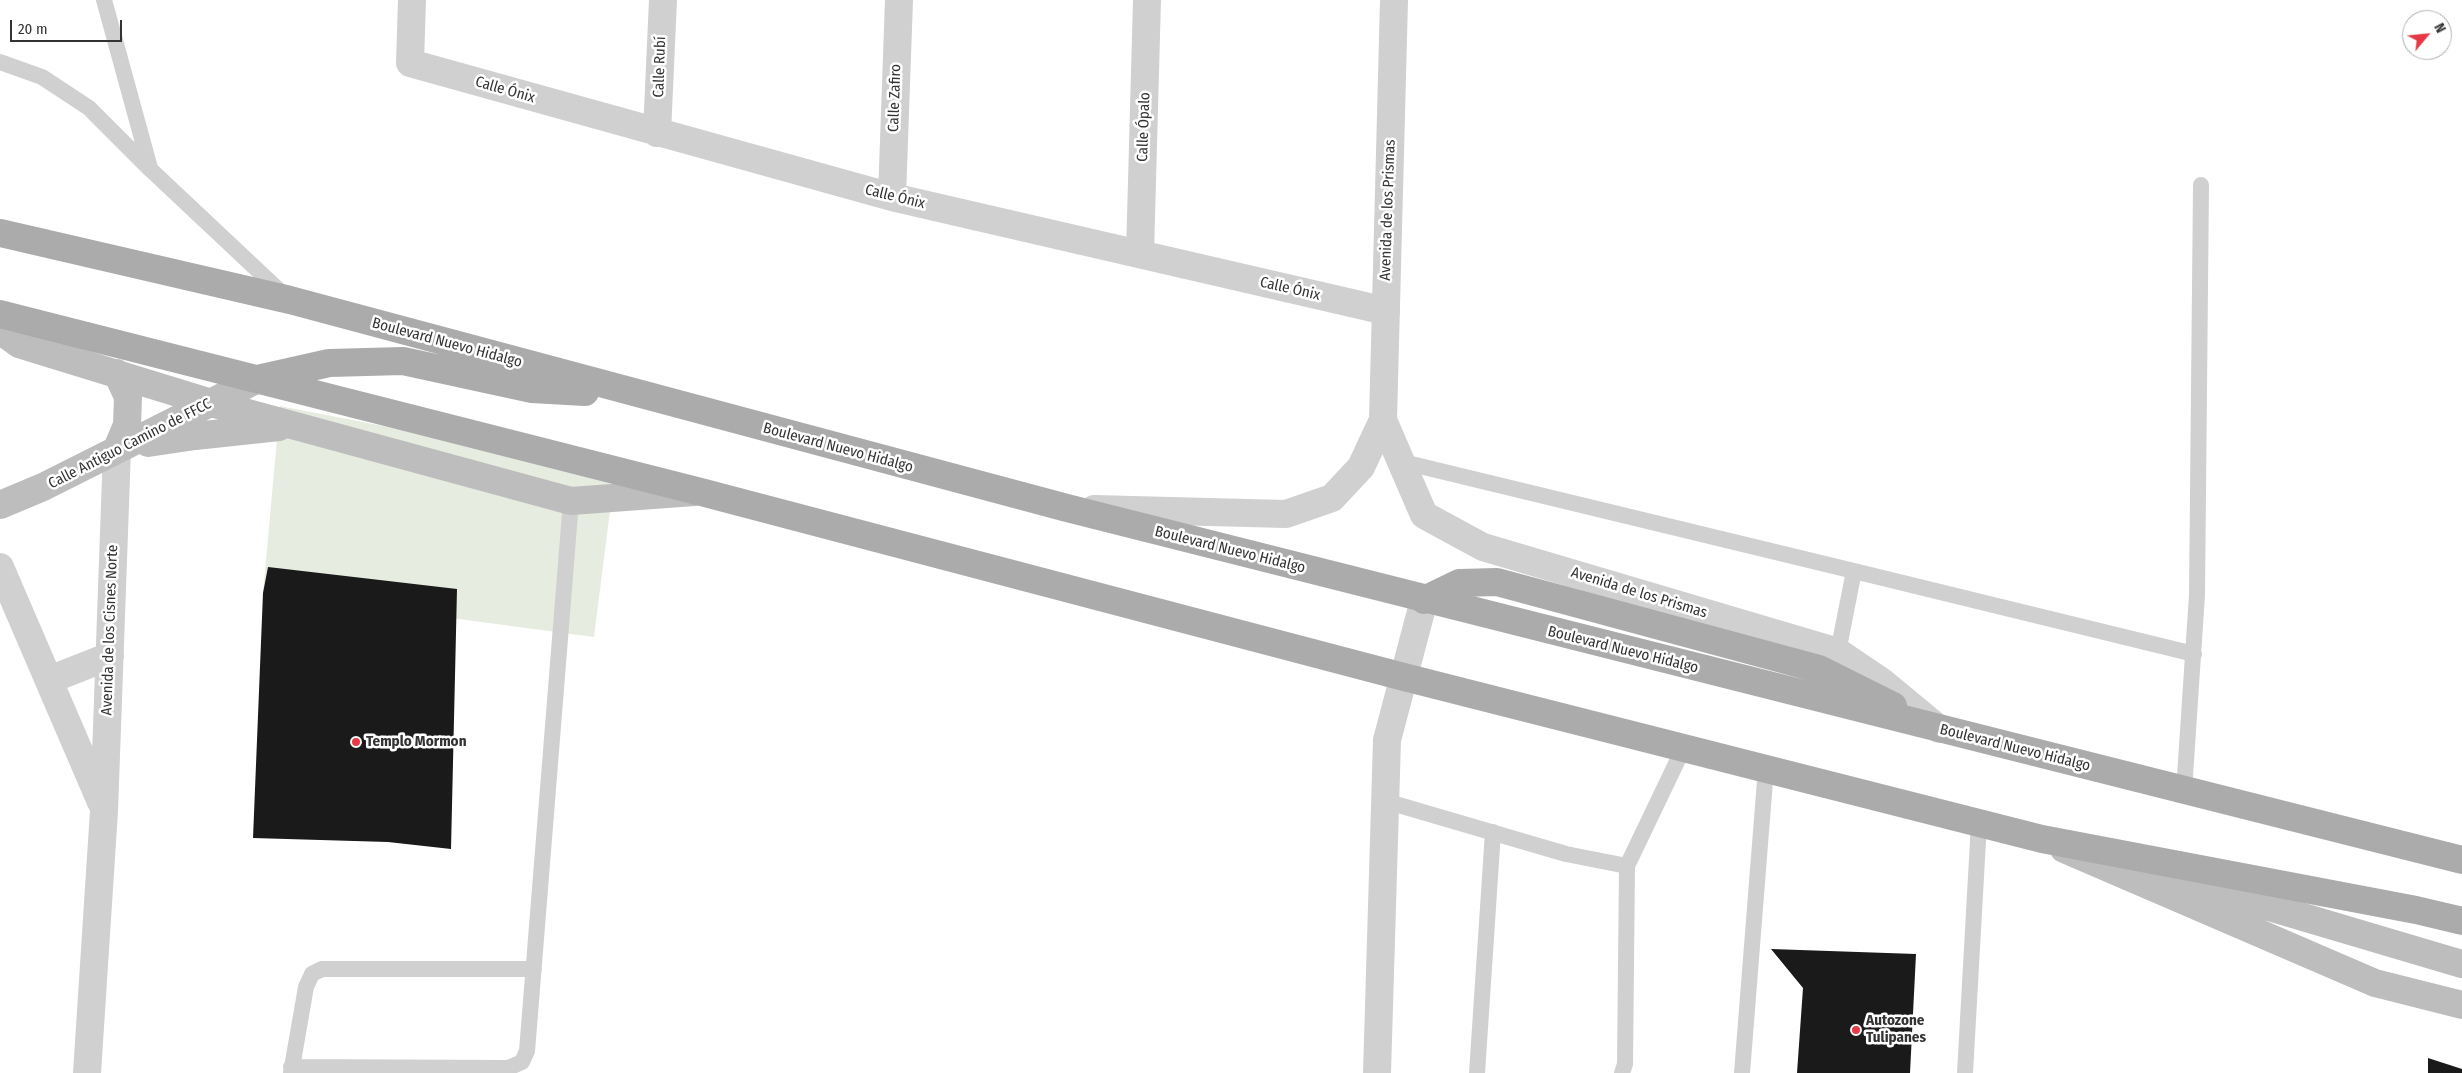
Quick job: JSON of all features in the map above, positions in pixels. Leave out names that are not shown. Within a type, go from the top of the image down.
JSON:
[{"type":"main road","name":"Boulevard Nuevo Hidalgo","points":[[0,233],[290,300],[638,395],[1424,600],[1459,583],[1497,582],[1819,669],[1939,729],[2462,860]]},
{"type":"main road","points":[[0,314],[701,492],[1404,677],[2042,839],[2462,964]]},
{"type":"main road","points":[[0,330],[20,344],[211,403],[571,501],[701,492]]},
{"type":"main road","points":[[258,379],[329,363],[403,361],[532,390],[638,395]]},
{"type":"main road","points":[[117,448],[128,425],[128,398],[118,373]]},
{"type":"main road","name":"Calle Antiguo Camino de FFCC","points":[[0,505],[43,487],[117,448],[258,379]]},
{"type":"main road","points":[[117,448],[195,436],[296,425]]},
{"type":"main road","points":[[2042,839],[2416,910],[2462,921]]},
{"type":"main road","points":[[2042,839],[2375,983],[2462,1005]]},
{"type":"street","name":"Calle Ónix","points":[[412,0],[410,63],[892,197],[1386,311]]},
{"type":"street","name":"Calle Rubí","points":[[657,133],[663,0]]},
{"type":"street","name":"Calle Zafiro","points":[[892,197],[899,0]]},
{"type":"street","name":"Calle Ópalo","points":[[1140,254],[1147,0]]},
{"type":"street","name":"Avenida de los Prismas","points":[[1067,508],[1286,514],[1332,498],[1362,467],[1383,420],[1394,0]]},
{"type":"street","name":"Avenida de los Prismas","points":[[1383,420],[1424,515],[1483,547],[1838,652],[1881,681],[1939,729]]},
{"type":"street","name":"Avenida de los Cisnes Norte","points":[[87,1073],[104,810],[117,448]]},
{"type":"street","name":"Avenida de los Cisnes Norte","points":[[0,567],[104,810]]},
{"type":"street","points":[[1377,1073],[1387,740],[1424,600]]},
{"type":"street","points":[[49,680],[110,656]]},
{"type":"lane","points":[[104,0],[151,170]]},
{"type":"lane","points":[[0,62],[42,77],[89,108],[151,170],[290,300]]},
{"type":"lane","points":[[2184,791],[2197,595],[2201,185]]},
{"type":"lane","points":[[1399,460],[2194,654]]},
{"type":"lane","points":[[534,969],[322,969],[312,974],[306,987],[291,1070],[508,1068],[522,1062],[528,1051],[571,501]]},
{"type":"lane","points":[[1838,652],[1854,571]]},
{"type":"lane","points":[[1622,1073],[1625,1064],[1627,866],[1684,747]]},
{"type":"lane","points":[[1742,1073],[1766,768]]},
{"type":"lane","points":[[1385,801],[1566,854],[1627,866]]},
{"type":"lane","points":[[1965,1073],[1979,823]]},
{"type":"lane","points":[[1477,1073],[1494,832]]},
{"type":"shaded area","points":[[280,406],[615,471],[594,637],[263,593]]},
{"type":"building","name":"Templo Mormon","points":[[268,567],[457,589],[451,849],[388,842],[253,838],[263,593]]},
{"type":"building","name":"Autozone Tulipanes","points":[[1771,949],[1916,954],[1910,1073],[1797,1073],[1803,988]]},
{"type":"building","points":[[2428,1058],[2462,1069],[2462,1073],[2428,1073]]},
{"type":"place","name":"Templo Mormon","points":[[356,742]]},
{"type":"place","name":"Autozone Tulipanes","points":[[1856,1030]]}]
